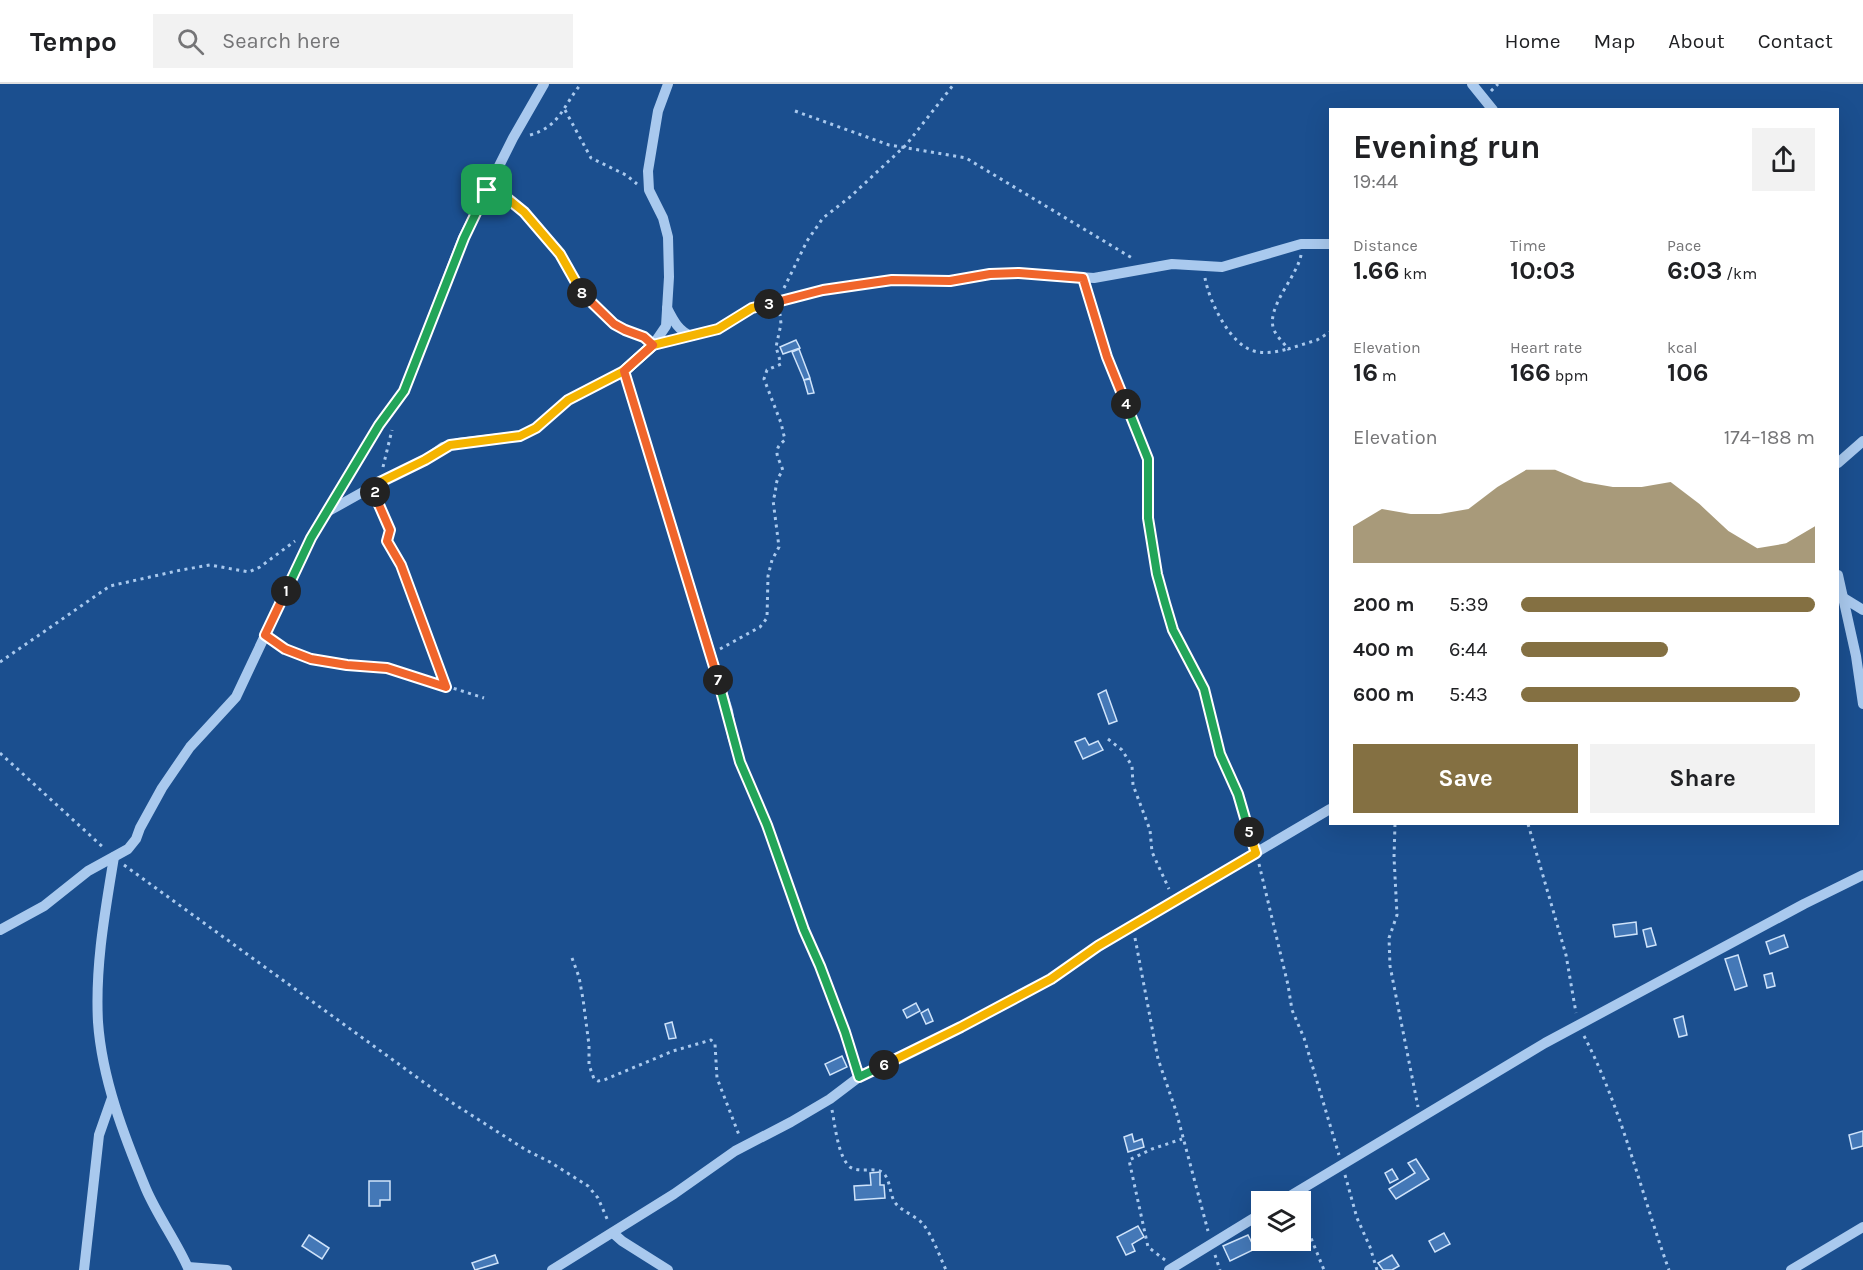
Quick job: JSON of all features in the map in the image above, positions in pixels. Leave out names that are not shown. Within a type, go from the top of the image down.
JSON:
[{"type":"street","points":[[0,930],[44,906],[88,871],[128,849],[136,839],[141,824],[162,788],[190,747],[236,698],[317,528],[379,425],[404,391],[464,238],[513,138],[544,84]]},
{"type":"street","points":[[327,512],[450,445],[520,436],[536,428],[568,400],[624,371],[653,345],[666,326],[668,237],[663,218],[649,190],[648,171],[658,111],[668,84]]},
{"type":"street","points":[[1472,84],[1491,108]]},
{"type":"street","points":[[653,345],[718,329],[752,308],[823,290],[892,280],[950,281],[990,274],[1019,273],[1083,278],[1112,276],[1172,264],[1222,267],[1301,244],[1329,244]]},
{"type":"street","points":[[667,308],[684,334],[692,336]]},
{"type":"street","points":[[624,371],[728,711],[740,762],[767,825],[804,930],[845,1032],[859,1077]]},
{"type":"street","points":[[1839,461],[1863,441]]},
{"type":"street","points":[[1839,580],[1856,656],[1863,704]]},
{"type":"street","points":[[1842,597],[1863,610]]},
{"type":"street","points":[[552,1270],[614,1233],[735,1151],[830,1099],[859,1077],[961,1027],[1051,979],[1098,946],[1329,810]]},
{"type":"street","points":[[114,857],[98,976],[98,1022],[112,1098],[146,1190],[188,1268],[227,1270]]},
{"type":"street","points":[[1299,1191],[1421,1117],[1579,1026],[1804,904],[1863,875]]},
{"type":"street","points":[[84,1270],[99,1134],[112,1098]]},
{"type":"street","points":[[1170,1269],[1251,1220]]},
{"type":"street","points":[[1791,1270],[1863,1227]]},
{"type":"street","points":[[614,1233],[622,1241],[668,1270]]},
{"type":"path","points":[[513,138],[533,135],[546,128],[565,110],[581,84]]},
{"type":"path","points":[[710,653],[760,627],[767,618],[768,576],[772,560],[779,547],[773,500],[775,482],[783,471],[777,461],[777,454],[780,444],[785,440],[764,379],[767,370],[781,364],[776,347],[781,324],[778,302],[792,269],[823,218],[850,197],[906,145],[954,84]]},
{"type":"path","points":[[565,110],[591,158],[626,175],[636,184],[649,190]]},
{"type":"path","points":[[795,111],[889,145],[966,158],[1149,268]]},
{"type":"path","points":[[487,190],[503,195],[524,212],[560,254],[580,291],[593,302],[597,309],[614,324],[644,337],[653,345]]},
{"type":"path","points":[[1288,349],[1274,330],[1273,320],[1281,295],[1301,258],[1301,244]]},
{"type":"path","points":[[1204,267],[1204,281],[1222,322],[1232,336],[1252,351],[1264,353],[1288,349],[1317,340],[1329,333]]},
{"type":"path","points":[[1083,278],[1107,357],[1148,459],[1148,518],[1157,574],[1173,630],[1204,689],[1220,754],[1238,794],[1256,853],[1292,1010],[1304,1038],[1357,1218],[1377,1270]]},
{"type":"path","points":[[394,407],[393,428],[377,484],[376,498],[390,530],[387,541],[401,565],[446,687]]},
{"type":"path","points":[[0,662],[110,586],[210,565],[249,572],[317,528]]},
{"type":"path","points":[[265,635],[285,649],[311,659],[387,668],[484,698]]},
{"type":"path","points":[[1108,739],[1122,750],[1132,766],[1133,785],[1150,830],[1152,852],[1169,889],[1178,900]]},
{"type":"path","points":[[0,753],[114,857],[451,1102],[588,1186],[598,1198],[614,1233]]},
{"type":"path","points":[[1395,825],[1397,915],[1389,938],[1390,966],[1421,1117]]},
{"type":"path","points":[[1528,825],[1566,955],[1579,1026],[1597,1060],[1628,1144],[1669,1270]]},
{"type":"path","points":[[1131,927],[1141,963],[1158,1059],[1176,1112],[1211,1245]]},
{"type":"path","points":[[572,958],[579,977],[589,1045],[589,1065],[594,1079],[598,1082],[604,1080],[672,1051],[711,1040],[715,1044],[717,1078],[744,1148]]},
{"type":"path","points":[[830,1099],[838,1142],[844,1160],[858,1171],[879,1170],[885,1174],[894,1200],[899,1207],[912,1214],[923,1225],[946,1270]]},
{"type":"path","points":[[1170,1269],[1161,1256],[1148,1247],[1129,1160],[1152,1149],[1183,1139]]},
{"type":"path","points":[[1311,1239],[1324,1270]]},
{"type":"building","points":[[796,340],[800,348],[783,354],[780,347]]},
{"type":"building","points":[[799,349],[810,378],[804,380],[792,352]]},
{"type":"building","points":[[810,379],[814,393],[808,394],[804,380]]},
{"type":"building","points":[[1106,690],[1117,721],[1109,724],[1098,694]]},
{"type":"building","points":[[1085,738],[1089,745],[1098,741],[1103,750],[1083,759],[1075,742]]},
{"type":"building","points":[[1636,922],[1637,934],[1615,937],[1613,925]]},
{"type":"building","points":[[1651,928],[1656,945],[1647,947],[1643,930]]},
{"type":"building","points":[[1784,935],[1788,947],[1770,954],[1766,942]]},
{"type":"building","points":[[1738,955],[1747,986],[1735,990],[1725,959]]},
{"type":"building","points":[[1772,973],[1775,986],[1767,988],[1764,975]]},
{"type":"building","points":[[916,1003],[920,1011],[907,1018],[903,1010]]},
{"type":"building","points":[[928,1009],[933,1021],[926,1024],[921,1013]]},
{"type":"building","points":[[1683,1016],[1687,1035],[1679,1037],[1674,1019]]},
{"type":"building","points":[[672,1022],[676,1038],[669,1039],[665,1024]]},
{"type":"building","points":[[842,1056],[847,1067],[830,1075],[825,1064]]},
{"type":"building","points":[[1863,1131],[1863,1146],[1852,1149],[1849,1135]]},
{"type":"building","points":[[1132,1134],[1134,1142],[1142,1139],[1144,1147],[1128,1152],[1124,1137]]},
{"type":"building","points":[[1416,1159],[1429,1179],[1396,1199],[1389,1189],[1415,1173],[1408,1163]]},
{"type":"building","points":[[1392,1169],[1398,1179],[1390,1183],[1385,1173]]},
{"type":"building","points":[[880,1172],[880,1185],[884,1185],[885,1198],[855,1200],[854,1186],[871,1185],[870,1173]]},
{"type":"building","points":[[369,1181],[390,1181],[390,1200],[380,1200],[380,1206],[369,1206]]},
{"type":"building","points":[[1138,1226],[1144,1237],[1132,1244],[1135,1251],[1126,1255],[1117,1237]]},
{"type":"building","points":[[1444,1233],[1450,1244],[1435,1252],[1429,1241]]},
{"type":"building","points":[[309,1235],[329,1248],[322,1259],[302,1246]]},
{"type":"building","points":[[1248,1235],[1251,1241],[1251,1251],[1230,1261],[1223,1246]]},
{"type":"building","points":[[495,1255],[498,1263],[475,1270],[472,1263]]},
{"type":"building","points":[[1392,1255],[1399,1266],[1392,1270],[1383,1270],[1378,1263]]},
{"type":"route","points":[[487,190],[464,238],[404,391],[379,425],[311,538],[265,635],[285,649],[311,659],[387,668],[446,687],[401,565],[387,541],[390,530],[376,498],[374,485],[425,460],[443,447],[458,443],[520,436],[536,428],[568,400],[624,371],[653,345],[718,329],[752,308],[823,290],[892,280],[950,281],[990,274],[1019,273],[1083,278],[1107,357],[1148,459],[1148,518],[1157,574],[1173,630],[1204,689],[1220,754],[1238,794],[1256,853],[1098,946],[1051,979],[961,1027],[859,1077],[845,1032],[804,930],[767,825],[740,762],[728,711],[624,371],[643,353],[653,345],[644,337],[614,324],[597,309],[593,302],[580,291],[560,254],[524,212],[503,195],[487,190]]}]
